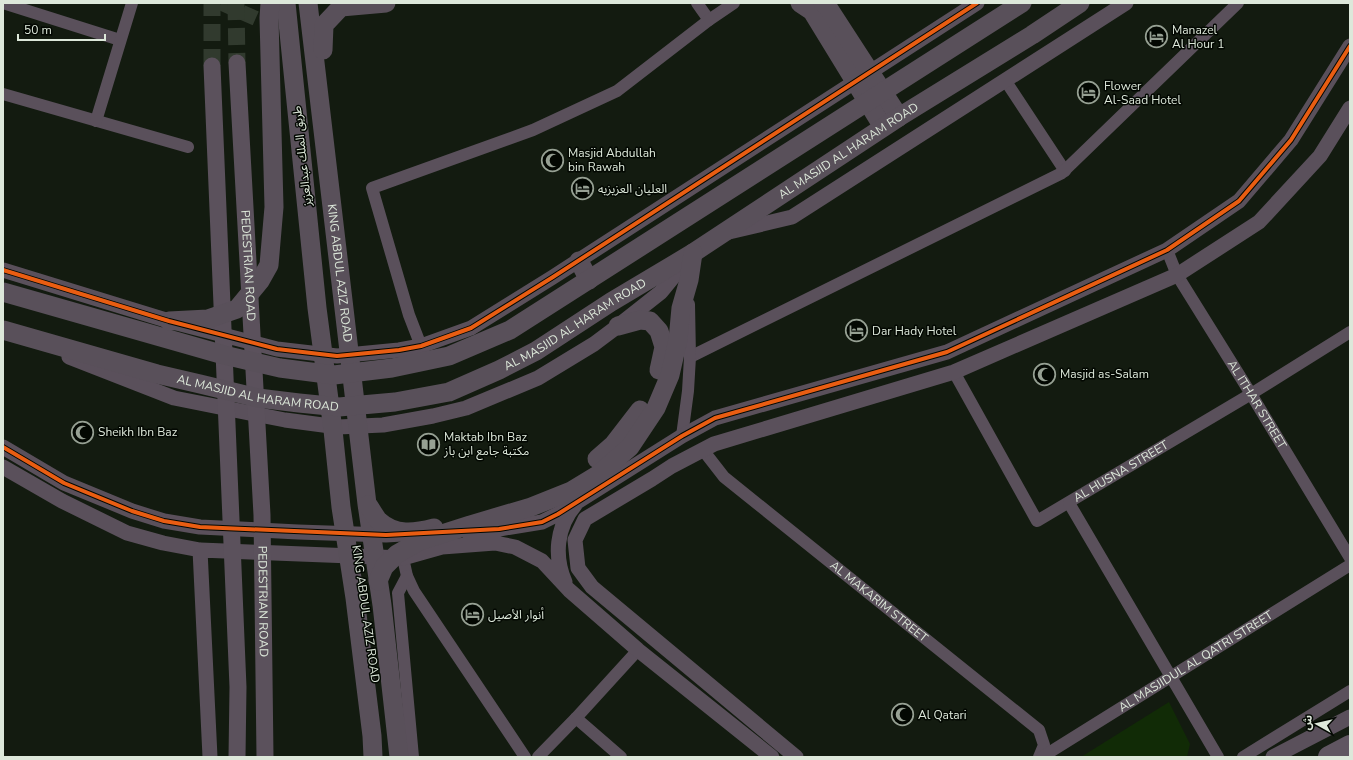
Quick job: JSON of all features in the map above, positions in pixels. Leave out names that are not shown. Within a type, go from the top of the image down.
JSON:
[{"type":"highway","points":[[1329,757],[1350,746]]},
{"type":"main road","points":[[169,321],[208,319],[237,308],[260,281],[269,265],[274,206],[269,18],[270,3]]},
{"type":"main road","name":"طريق الملك عبدالعزيز","points":[[286,3],[317,308]]},
{"type":"main road","name":"KING ABDUL AZIZ ROAD","points":[[308,3],[367,504],[400,757]]},
{"type":"main road","points":[[320,100],[324,25],[341,7],[386,3]]},
{"type":"main road","points":[[800,3],[812,11],[863,77],[876,97],[899,117]]},
{"type":"main road","points":[[823,3],[827,6],[863,77]]},
{"type":"main road","points":[[3,292],[224,355],[280,368],[334,375],[392,368],[449,356],[510,330],[1022,3]]},
{"type":"main road","name":"AL MASJID AL HARAM ROAD","points":[[3,330],[157,374],[258,398],[299,404],[339,407],[395,402],[448,392],[499,370],[536,350],[611,302],[693,253],[883,127],[1032,35],[1080,3]]},
{"type":"main road","name":"PEDESTRIAN ROAD","points":[[237,63],[262,515],[265,757]]},
{"type":"main road","points":[[212,66],[238,687],[237,757]]},
{"type":"main road","points":[[876,97],[883,127]]},
{"type":"main road","points":[[378,581],[384,567],[397,554],[420,542],[531,507],[571,491],[599,474],[630,447],[651,406],[670,375],[678,340],[681,308],[689,280],[693,253]]},
{"type":"main road","points":[[579,261],[589,280]]},
{"type":"main road","name":"KING ABDUL AZIZ ROAD","points":[[317,308],[333,430],[341,507],[355,598],[372,736],[373,757]]},
{"type":"main road","points":[[367,504],[378,521],[390,529],[403,533],[418,532],[542,490],[575,475],[613,445],[629,426],[651,406],[664,347],[659,330],[650,321],[640,320],[618,326]]},
{"type":"street","points":[[3,3],[120,40]]},
{"type":"street","points":[[96,121],[132,3]]},
{"type":"street","points":[[697,3],[709,20]]},
{"type":"street","points":[[421,346],[409,314],[372,188],[533,130],[617,91],[709,20],[734,3]]},
{"type":"street","points":[[3,270],[169,321],[277,349],[337,356],[399,350],[421,346],[471,328],[579,261],[977,3]]},
{"type":"street","points":[[720,234],[792,217],[1126,3]]},
{"type":"street","points":[[690,356],[1062,173],[1238,3]]},
{"type":"street","points":[[1032,35],[1046,54]]},
{"type":"street","points":[[3,447],[64,483],[132,511],[172,522],[200,527],[379,535],[499,529],[542,522],[558,514],[682,436],[715,418],[947,352],[1167,250],[1239,201],[1291,140],[1350,46]]},
{"type":"street","points":[[1005,80],[1065,171]]},
{"type":"street","points":[[3,94],[188,147]]},
{"type":"street","points":[[796,757],[592,587],[578,568],[576,540],[585,519],[672,466],[714,444],[954,372],[1177,275],[1259,222],[1320,156],[1350,108]]},
{"type":"street","name":"AL ITHAR STREET","points":[[1167,250],[1177,275],[1350,558]]},
{"type":"street","points":[[3,330],[174,398],[285,420],[338,427],[383,425],[433,416],[466,408],[538,378],[594,344],[661,292],[693,253]]},
{"type":"street","points":[[682,436],[688,391],[690,356],[689,280]]},
{"type":"street","name":"AL HUSNA STREET","points":[[954,372],[1037,521],[1251,394],[1350,332]]},
{"type":"street","name":"AL MAKARIM STREET","points":[[703,450],[724,477],[1039,730],[1044,745],[1039,757]]},
{"type":"street","points":[[3,467],[64,502],[127,533],[163,543],[200,550],[403,558],[442,547],[495,543],[516,547],[542,561],[569,590],[638,650],[772,757]]},
{"type":"street","points":[[64,502],[71,486]]},
{"type":"street","points":[[569,590],[564,582],[560,568],[558,544],[567,516],[579,500]]},
{"type":"street","points":[[1069,503],[1218,757]]},
{"type":"street","points":[[200,550],[210,757]]},
{"type":"street","points":[[403,558],[407,576],[414,591],[525,757]]},
{"type":"street","name":"AL MASJIDUL AL QATRI STREET","points":[[1042,757],[1350,565]]},
{"type":"street","points":[[407,576],[398,592],[413,757]]},
{"type":"street","points":[[538,757],[638,650]]},
{"type":"street","points":[[1243,757],[1350,691]]},
{"type":"street","points":[[1273,757],[1350,717]]},
{"type":"street","points":[[576,718],[621,757]]},
{"type":"green space","points":[[1169,702],[1190,744],[1187,757],[1081,757]]},
{"type":"tunnel","points":[[212,3],[212,66]]},
{"type":"tunnel","points":[[221,3],[257,19],[269,18]]},
{"type":"tunnel","points":[[236,3],[237,63]]},
{"type":"cycle path","points":[[3,270],[169,321],[277,349],[337,356],[399,350],[421,346],[471,328],[553,277],[977,3]]},
{"type":"cycle path","points":[[3,447],[64,483],[132,511],[164,521],[200,527],[386,535],[499,529],[542,522],[558,514],[682,436],[715,418],[947,352],[1167,250],[1239,201],[1291,140],[1350,46]]},
{"type":"place","name":"Manazel Al Hour 1","points":[[1157,37]]},
{"type":"place","name":"Flower Al-Saad Hotel","points":[[1088,93]]},
{"type":"place","name":"Masjid Abdullah bin Rawah","points":[[553,160]]},
{"type":"place","name":"العليان العزيزيه","points":[[583,189]]},
{"type":"place","name":"Dar Hady Hotel","points":[[857,331]]},
{"type":"place","name":"Masjid as-Salam","points":[[1045,374]]},
{"type":"place","name":"Sheikh Ibn Baz","points":[[83,432]]},
{"type":"place","name":"Maktab Ibn Baz مكتبة جامع ابن باز","points":[[428,444]]},
{"type":"place","name":"أنوار الأصيل","points":[[473,615]]},
{"type":"place","name":"Al Qatari","points":[[902,715]]}]
